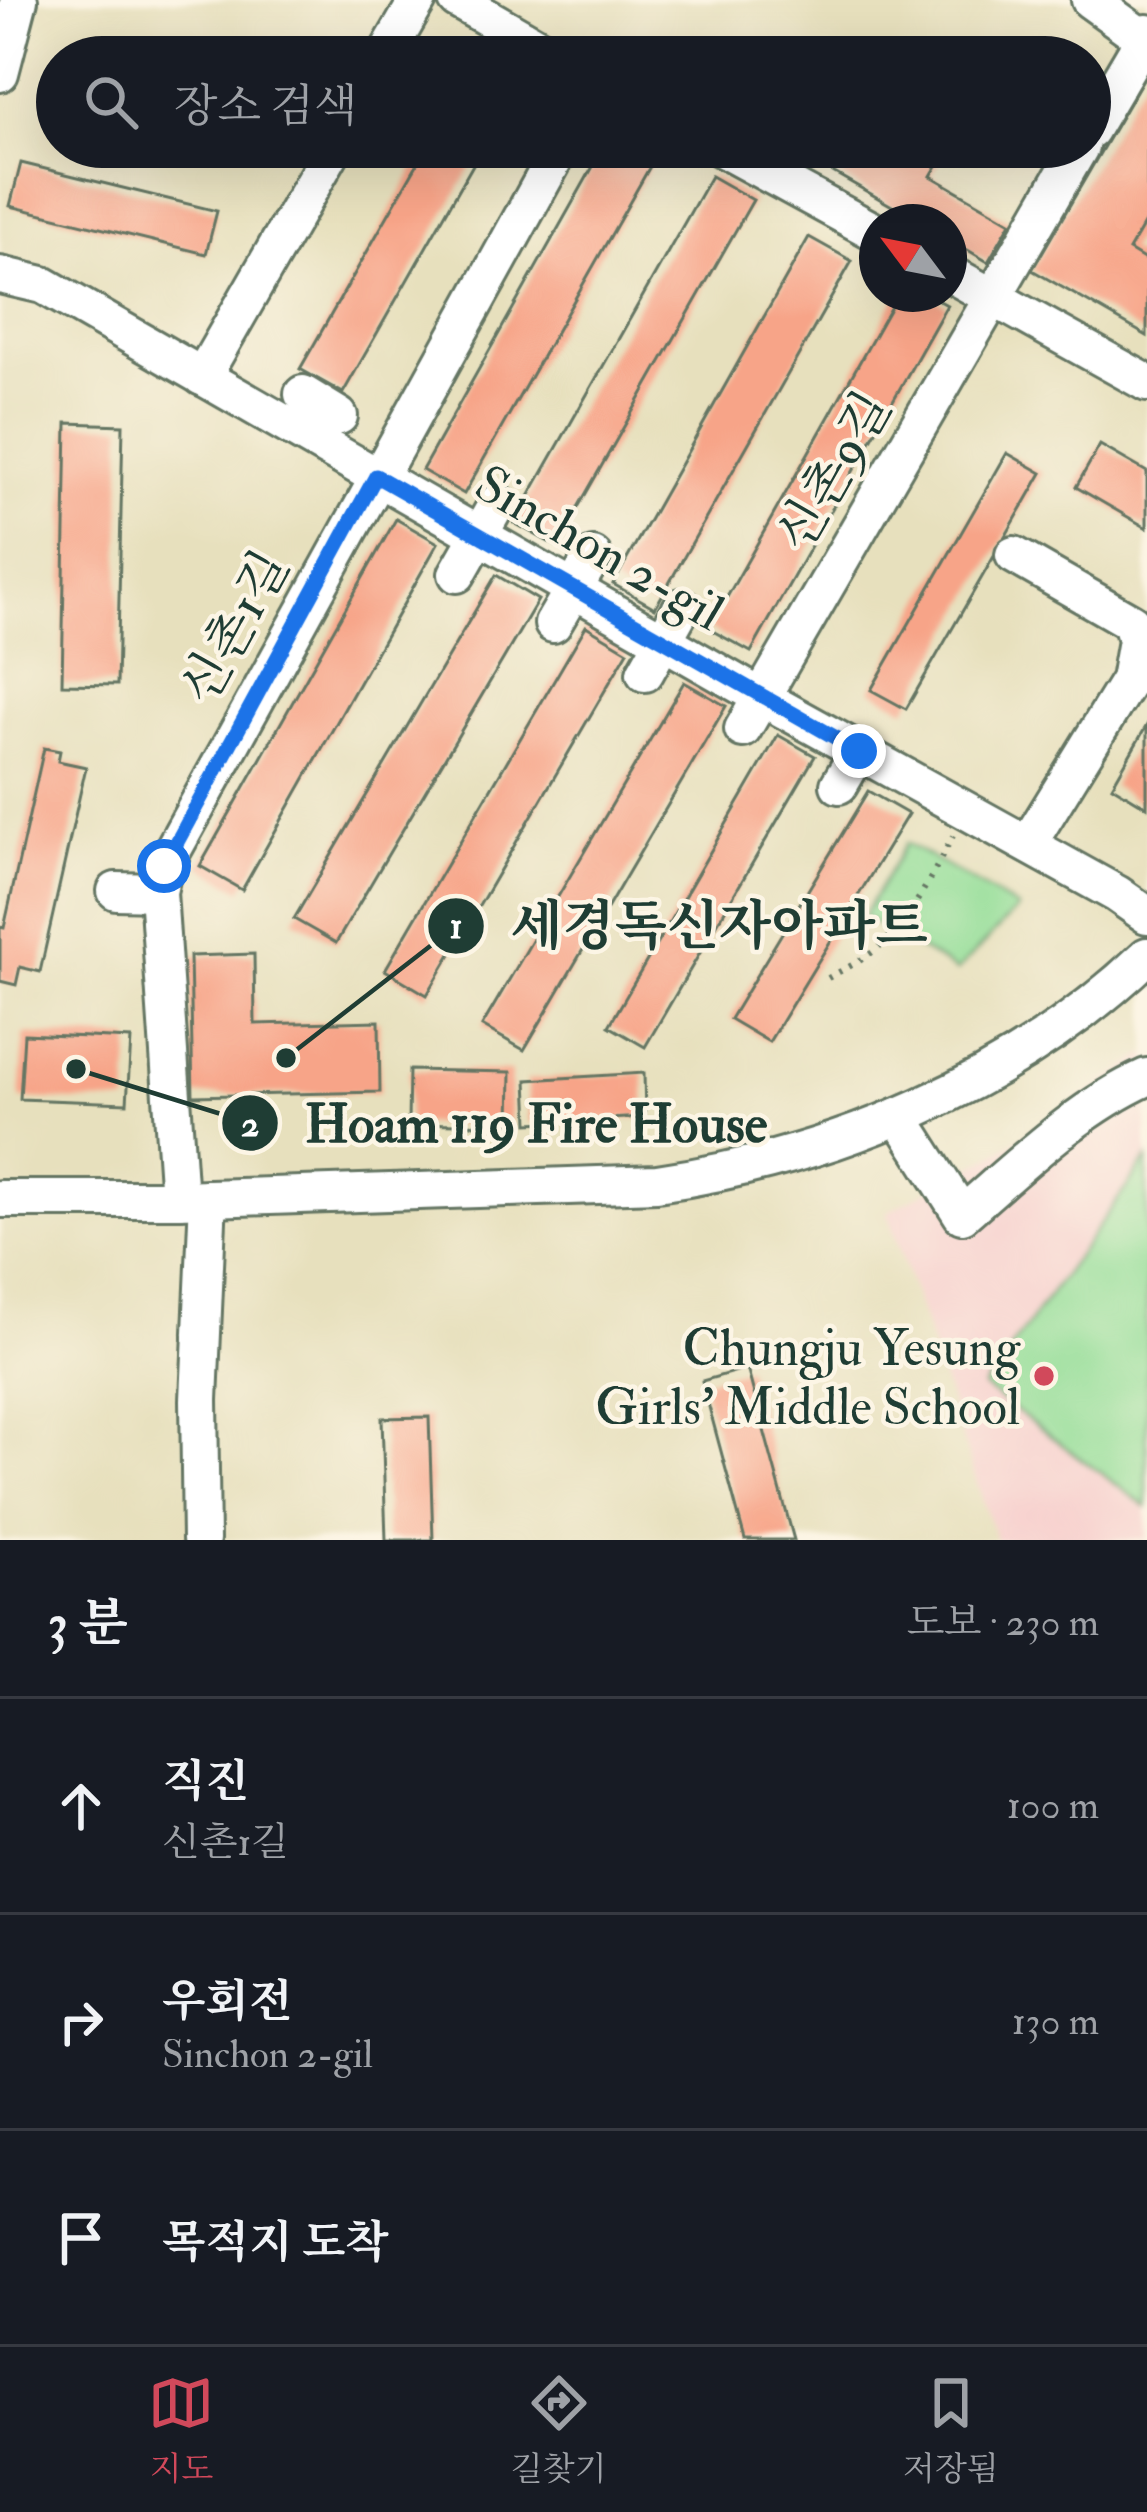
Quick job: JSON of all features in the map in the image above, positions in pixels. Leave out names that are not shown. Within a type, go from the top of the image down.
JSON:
[{"type":"street","points":[[0,73],[19,0]]},
{"type":"street","points":[[1090,0],[1146,37],[1111,95]]},
{"type":"street","points":[[409,36],[443,6],[509,36]]},
{"type":"street","points":[[202,377],[322,168]]},
{"type":"street","name":"신촌1길","points":[[201,1540],[193,1199],[158,892],[164,866],[549,168]]},
{"type":"street","points":[[758,168],[859,223]]},
{"type":"street","name":"신촌9길","points":[[752,713],[1068,168]]},
{"type":"street","name":"Sinchon 2-gil","points":[[0,275],[43,285],[573,590],[654,657],[752,713],[859,751],[1147,915]]},
{"type":"street","points":[[967,283],[1147,382]]},
{"type":"street","points":[[302,394],[339,416]]},
{"type":"street","points":[[457,574],[498,502]]},
{"type":"street","points":[[1014,555],[1131,622],[1136,640],[1129,680],[1028,844]]},
{"type":"street","points":[[553,624],[593,556]]},
{"type":"street","points":[[654,657],[682,608]]},
{"type":"street","points":[[839,785],[859,751]]},
{"type":"street","points":[[116,891],[158,892]]},
{"type":"street","points":[[0,1199],[193,1199],[657,1183],[724,1173],[899,1116],[965,1087],[1043,1037],[1147,956]]},
{"type":"street","points":[[899,1116],[962,1215],[1046,1143],[1147,1077]]},
{"type":"path","points":[[828,978],[872,953],[895,930],[923,892],[967,811]]},
{"type":"shaded area","name":"Chungju Yesung Girls' Middle School","points":[[1147,1054],[1147,1540],[996,1540],[887,1212],[994,1155]]},
{"type":"green space","points":[[906,843],[1018,908],[957,971],[863,916]]},
{"type":"green space","points":[[1147,1159],[1147,1507],[983,1387]]},
{"type":"building","points":[[1147,72],[1147,219],[1129,250],[1147,261],[1147,336],[1032,270],[1091,168],[1111,168],[1111,134]]},
{"type":"building","points":[[21,163],[217,211],[206,254],[10,206]]},
{"type":"building","points":[[415,168],[471,168],[343,393],[300,369]]},
{"type":"building","points":[[592,168],[649,168],[464,494],[422,470]]},
{"type":"building","points":[[833,168],[936,168],[931,176],[1011,222],[988,262],[967,250],[967,204],[889,204]]},
{"type":"building","points":[[711,176],[753,200],[556,546],[514,523]]},
{"type":"building","points":[[809,237],[852,261],[655,608],[613,584]]},
{"type":"building","points":[[888,312],[943,312],[751,652],[709,629]]},
{"type":"building","points":[[67,423],[123,425],[117,685],[62,684]]},
{"type":"building","points":[[1100,445],[1147,472],[1147,528],[1076,487]]},
{"type":"building","points":[[1007,453],[1042,473],[906,709],[871,690]]},
{"type":"building","points":[[396,519],[438,543],[242,890],[200,866]]},
{"type":"building","points":[[496,575],[538,600],[336,943],[294,919]]},
{"type":"building","points":[[586,626],[628,651],[427,995],[385,970]]},
{"type":"building","points":[[684,682],[726,706],[524,1050],[482,1026]]},
{"type":"building","points":[[1147,725],[1147,807],[1112,786]]},
{"type":"building","points":[[778,735],[815,756],[645,1047],[609,1026]]},
{"type":"building","points":[[44,748],[60,751],[58,761],[86,767],[40,972],[20,967],[16,985],[0,981],[0,927],[4,928]]},
{"type":"building","points":[[868,791],[908,814],[769,1042],[730,1019]]},
{"type":"building","points":[[254,954],[255,1024],[379,1021],[380,1092],[193,1096],[190,956]]},
{"type":"building","points":[[24,1034],[131,1039],[127,1103],[20,1099]]},
{"type":"building","points":[[409,1070],[511,1072],[510,1125],[408,1123]]},
{"type":"building","points":[[644,1073],[645,1117],[529,1123],[527,1080]]},
{"type":"building","points":[[747,1368],[794,1540],[745,1540],[702,1381]]},
{"type":"building","points":[[429,1417],[433,1540],[386,1540],[382,1418]]},
{"type":"place","name":"세경독신자아파트","points":[[286,1058]]},
{"type":"place","name":"Hoam 119 Fire House","points":[[76,1069]]},
{"type":"place","name":"Chungju Yesung Girls' Middle School","points":[[1044,1376]]},
{"type":"route","points":[[164,866],[376,476],[859,751]]}]
